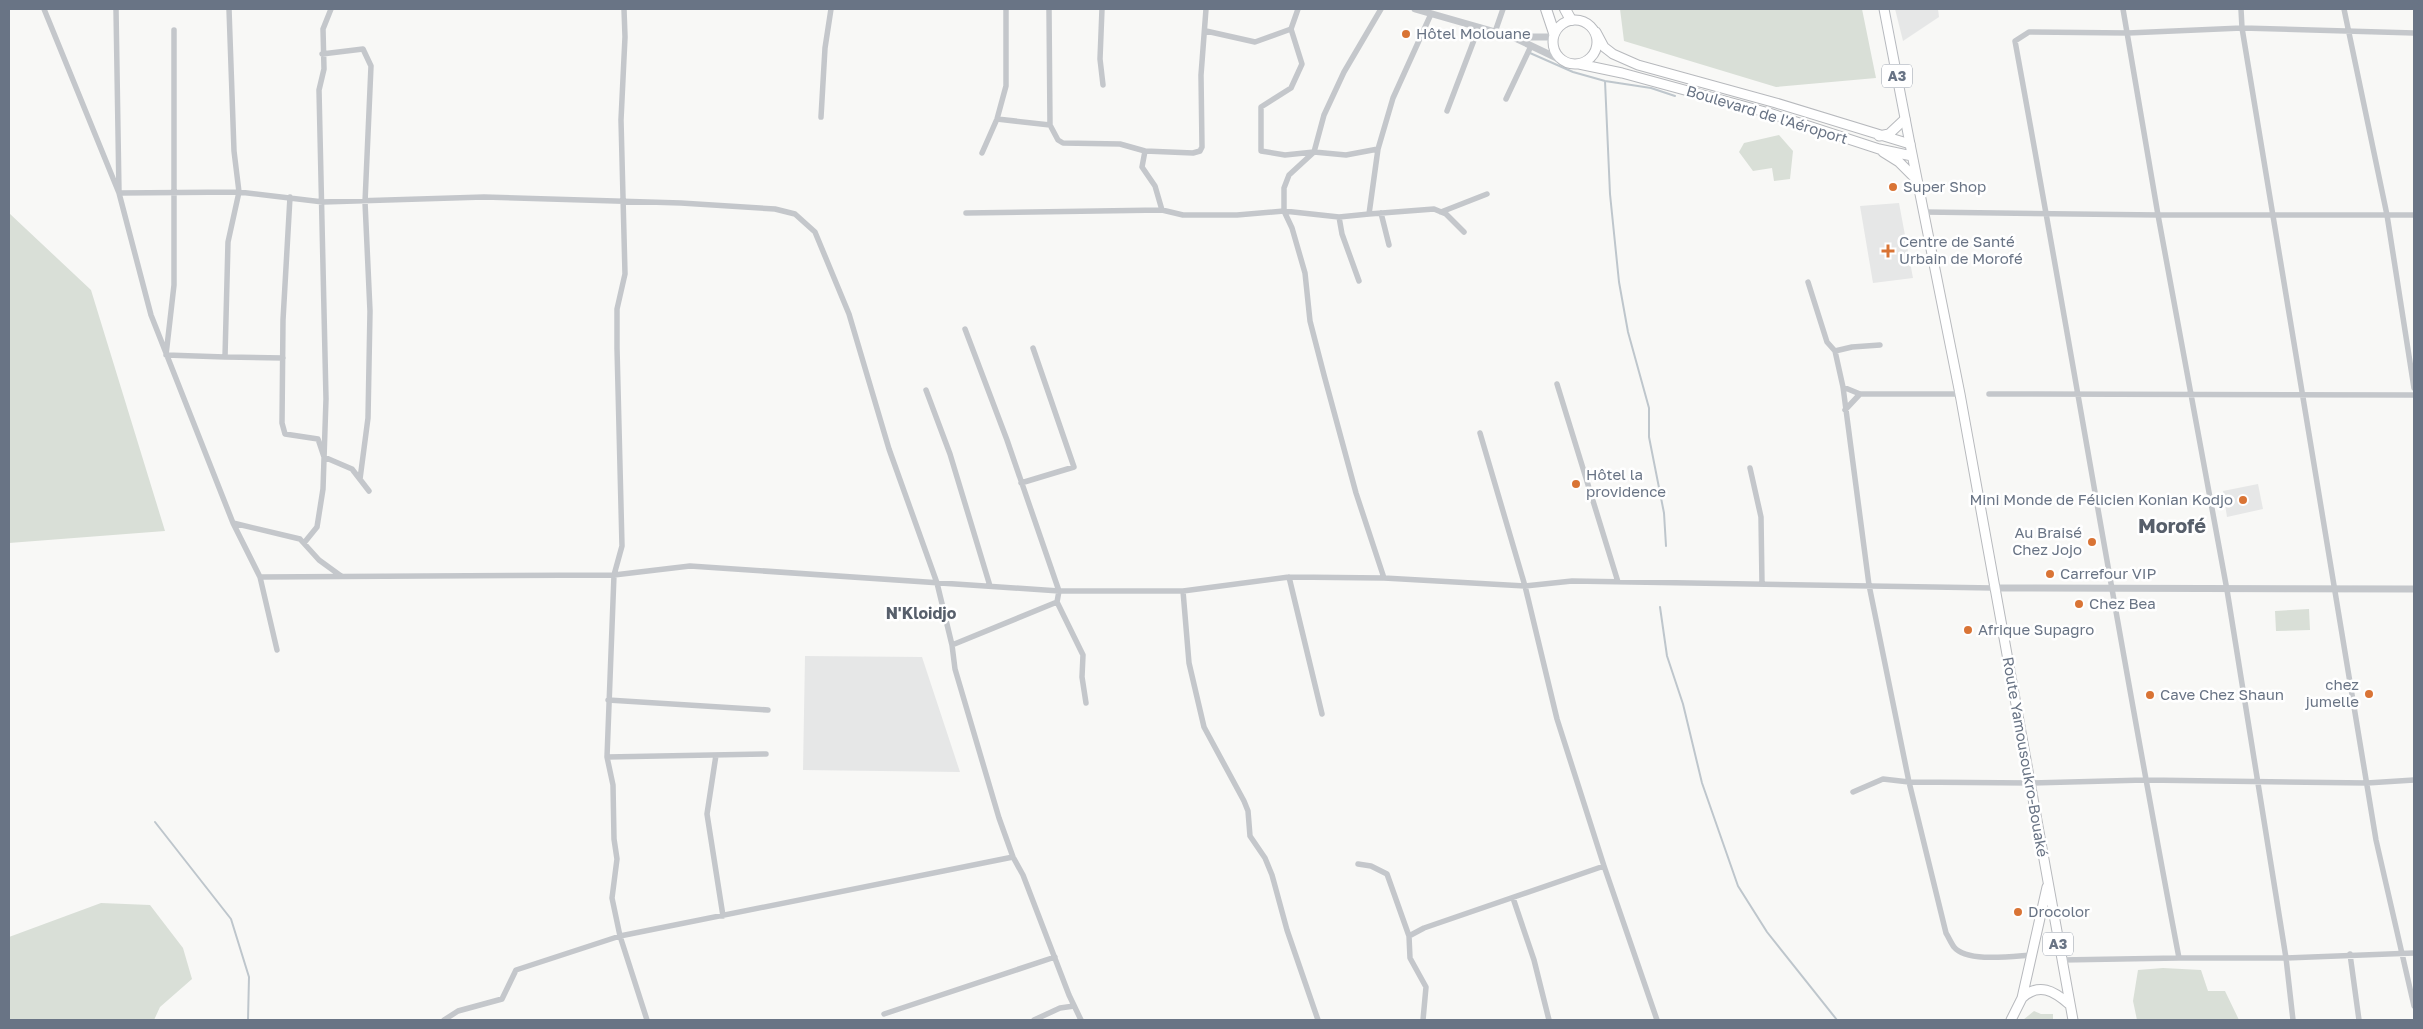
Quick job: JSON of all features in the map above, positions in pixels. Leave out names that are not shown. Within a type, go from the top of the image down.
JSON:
[{"type":"highway","points":[[1546,9],[1554,35]]},
{"type":"highway","points":[[1565,9],[1571,20]]},
{"type":"main road","name":"Route Yamousoukro-Bouaké","points":[[1884,9],[1960,394],[2069,1004]]},
{"type":"main road","points":[[1571,20],[1586,22],[1596,32],[1598,46],[1595,52],[1586,62],[1579,64],[1567,63],[1561,60],[1553,48],[1554,35],[1558,27],[1571,20]]},
{"type":"main road","name":"Boulevard de l'Aéroport","points":[[1596,32],[1604,46],[1613,54],[1638,65],[1776,103],[1878,136],[1910,144]]},
{"type":"main road","name":"Boulevard de l'Aéroport","points":[[1579,64],[1769,113],[1879,149],[1912,156]]},
{"type":"main road","points":[[1878,136],[1889,134],[1905,119]]},
{"type":"main road","points":[[1879,149],[1899,162],[1917,180]]},
{"type":"main road","points":[[2011,1020],[2022,998],[2047,884]]},
{"type":"main road","points":[[2022,998],[2032,991],[2045,989],[2055,992],[2069,1004]]},
{"type":"main road","name":"A3","points":[[2069,1004],[2073,1020]]},
{"type":"street","points":[[44,9],[118,193],[151,315],[166,355],[233,523],[260,577],[277,650]]},
{"type":"street","points":[[116,9],[118,193]]},
{"type":"street","points":[[225,357],[228,242],[239,192],[234,151],[229,9]]},
{"type":"street","points":[[304,542],[317,527],[323,489],[326,399],[324,202],[320,90],[324,69],[322,29],[331,9]]},
{"type":"street","points":[[624,9],[626,37],[621,120],[625,274],[617,310],[622,546],[614,575],[607,757],[613,785],[614,839],[617,859],[612,898],[620,936],[647,1020]]},
{"type":"street","points":[[821,117],[824,48],[831,9]]},
{"type":"street","points":[[982,153],[997,119],[1006,86],[1006,9]]},
{"type":"street","points":[[1048,9],[1050,125],[1058,140],[1063,143],[1120,144],[1145,151],[1193,153],[1200,152],[1202,147],[1201,75],[1206,31],[1206,9]]},
{"type":"street","points":[[1102,9],[1100,59],[1103,85]]},
{"type":"street","points":[[1298,9],[1291,28],[1302,64],[1290,88],[1261,107],[1261,151],[1284,154],[1314,152],[1346,155],[1378,149]]},
{"type":"street","points":[[1380,9],[1344,72],[1324,115],[1314,152],[1289,175],[1284,188],[1284,210],[1292,228],[1305,272],[1310,321],[1356,493],[1384,578]]},
{"type":"street","points":[[1415,9],[1431,14],[1441,13],[1513,37],[1561,60]]},
{"type":"street","points":[[1495,32],[1503,9]]},
{"type":"street","points":[[2123,9],[2158,215],[2227,590],[2286,958],[2293,1020]]},
{"type":"street","points":[[2241,9],[2242,28],[2376,840],[2414,1006]]},
{"type":"street","points":[[2344,9],[2387,215],[2414,388]]},
{"type":"street","points":[[1369,214],[1378,149],[1393,98],[1431,14]]},
{"type":"street","points":[[1447,111],[1479,27]]},
{"type":"street","points":[[1206,31],[1255,42],[1291,28]]},
{"type":"street","points":[[2179,958],[2145,780],[2113,588],[2015,41],[2029,32],[2128,33],[2242,28],[2414,33]]},
{"type":"street","points":[[166,355],[174,284],[174,30]]},
{"type":"street","points":[[1513,37],[1554,35]]},
{"type":"street","points":[[1506,98],[1531,46]]},
{"type":"street","points":[[322,54],[363,49],[371,66],[365,202],[370,312],[368,418],[360,479]]},
{"type":"street","points":[[997,119],[1050,125]]},
{"type":"street","points":[[1145,151],[1142,166],[1155,186],[1162,210]]},
{"type":"street","points":[[118,193],[239,192],[324,202],[365,202],[404,198],[484,196],[775,209],[795,214],[815,232],[849,314],[890,449],[937,583],[952,645],[955,669],[988,777],[992,797],[1013,857],[1081,1020]]},
{"type":"street","points":[[1441,212],[1487,194]]},
{"type":"street","points":[[290,197],[282,423],[285,434],[318,439],[324,457],[352,469],[368,491]]},
{"type":"street","points":[[966,213],[1162,210],[1182,216],[1237,215],[1284,210],[1339,217],[1423,208],[1441,212],[1455,222],[1464,232]]},
{"type":"street","points":[[1924,212],[2158,215],[2414,215]]},
{"type":"street","points":[[1381,213],[1389,245]]},
{"type":"street","points":[[1339,217],[1342,234],[1359,281]]},
{"type":"street","points":[[1808,282],[1827,342],[1835,351],[1843,387],[1869,585],[1910,782],[1946,933],[1956,949],[1993,958],[2032,955]]},
{"type":"street","points":[[966,329],[1059,591],[1057,602],[1083,655],[1082,677],[1086,703]]},
{"type":"street","points":[[1835,351],[1852,347],[1880,345]]},
{"type":"street","points":[[1021,483],[1074,467],[1033,348]]},
{"type":"street","points":[[166,355],[283,358]]},
{"type":"street","points":[[1557,384],[1618,582]]},
{"type":"street","points":[[1843,387],[1860,394],[1960,394]]},
{"type":"street","points":[[926,390],[950,454],[990,586]]},
{"type":"street","points":[[1845,410],[1860,394]]},
{"type":"street","points":[[1989,394],[2414,395]]},
{"type":"street","points":[[1480,433],[1525,586],[1557,719],[1604,866],[1657,1020]]},
{"type":"street","points":[[1750,468],[1761,517],[1762,584]]},
{"type":"street","points":[[233,523],[300,539],[319,560],[341,576]]},
{"type":"street","points":[[260,577],[614,575],[690,566],[1059,591],[1183,591],[1289,577],[1384,578],[1525,586],[1572,581],[1994,588],[2414,589]]},
{"type":"street","points":[[1289,577],[1322,714]]},
{"type":"street","points":[[1183,591],[1189,663],[1204,727],[1248,811],[1249,832],[1265,858],[1272,875],[1287,930],[1318,1020]]},
{"type":"street","points":[[952,645],[1057,602]]},
{"type":"street","points":[[608,700],[768,710]]},
{"type":"street","points":[[607,757],[766,754]]},
{"type":"street","points":[[716,755],[707,814],[723,916]]},
{"type":"street","points":[[1853,792],[1883,779],[1910,782],[2030,783],[2145,780],[2367,783],[2414,780]]},
{"type":"street","points":[[444,1020],[458,1011],[502,999],[516,970],[620,936],[1013,857]]},
{"type":"street","points":[[1358,864],[1371,866],[1387,874],[1409,936],[1410,958],[1426,987],[1423,1020]]},
{"type":"street","points":[[1409,936],[1424,928],[1604,866]]},
{"type":"street","points":[[1512,898],[1534,960],[1549,1020]]},
{"type":"street","points":[[2061,960],[2286,958],[2414,953]]},
{"type":"street","points":[[2350,954],[2359,1020]]},
{"type":"street","points":[[884,1014],[1055,958]]},
{"type":"street","points":[[1034,1020],[1060,1008],[1074,1006]]},
{"type":"shaded area","points":[[1620,9],[1862,9],[1876,78],[1776,87],[1624,41]]},
{"type":"shaded area","points":[[1895,9],[1938,9],[1939,17],[1903,41]]},
{"type":"shaded area","points":[[1779,135],[1793,151],[1790,179],[1774,181],[1772,168],[1753,171],[1739,152],[1744,143]]},
{"type":"shaded area","name":"Centre de Santé Urbain de Morofé","points":[[1899,203],[1913,278],[1873,283],[1860,206]]},
{"type":"shaded area","points":[[9,213],[91,290],[165,531],[9,543]]},
{"type":"shaded area","name":"Mini Monde de Félicien Konian Kodjo","points":[[2258,484],[2263,509],[2227,517],[2223,491]]},
{"type":"shaded area","points":[[2309,609],[2310,630],[2276,631],[2275,611]]},
{"type":"shaded area","points":[[805,656],[922,657],[960,772],[803,770]]},
{"type":"shaded area","points":[[101,903],[150,905],[183,948],[192,979],[160,1007],[154,1020],[9,1020],[9,937]]},
{"type":"shaded area","points":[[2163,968],[2201,970],[2208,991],[2225,991],[2239,1020],[2137,1020],[2133,1001],[2138,970]]},
{"type":"shaded area","points":[[2034,1011],[2041,1014],[2053,1014],[2053,1020],[2023,1020]]},
{"type":"waterway","points":[[1530,53],[1573,72],[1605,81],[1651,88],[1675,96]]},
{"type":"waterway","points":[[1605,81],[1610,194],[1619,282],[1628,332],[1649,408],[1649,437],[1664,513],[1666,546]]},
{"type":"waterway","points":[[1660,607],[1667,656],[1683,704],[1702,783],[1738,886],[1767,932],[1837,1020]]},
{"type":"waterway","points":[[155,822],[231,919],[249,977],[248,1020]]},
{"type":"place","name":"Hôtel Molouane","points":[[1406,34]]},
{"type":"place","name":"Super Shop","points":[[1893,187]]},
{"type":"place","name":"Centre de Santé Urbain de Morofé","points":[[1888,251]]},
{"type":"place","name":"Hôtel la providence","points":[[1576,484]]},
{"type":"place","name":"Mini Monde de Félicien Konian Kodjo","points":[[2243,500]]},
{"type":"place","name":"Au Braisé Chez Jojo","points":[[2092,542]]},
{"type":"place","name":"Carrefour VIP","points":[[2050,574]]},
{"type":"place","name":"Chez Bea","points":[[2079,604]]},
{"type":"place","name":"Afrique Supagro","points":[[1968,630]]},
{"type":"place","name":"chez jumelle","points":[[2369,694]]},
{"type":"place","name":"Cave Chez Shaun","points":[[2150,695]]},
{"type":"place","name":"Drocolor","points":[[2018,912]]},
{"type":"district","name":"Morofé","points":[[2172,526]]},
{"type":"district","name":"N'Kloidjo","points":[[921,613]]}]
